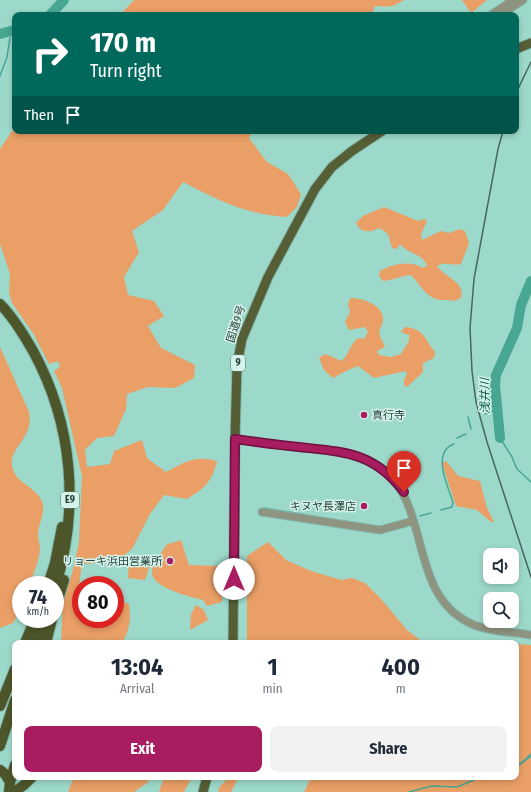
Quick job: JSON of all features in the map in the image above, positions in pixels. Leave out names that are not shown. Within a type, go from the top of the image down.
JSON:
[{"type":"highway","points":[[519,48],[531,43]]},
{"type":"highway","name":"国道9号","points":[[233,640],[237,365],[242,339],[268,277],[315,189],[324,177],[352,151],[378,134]]},
{"type":"highway","name":"E9","points":[[1,305],[22,332],[38,360],[58,412],[67,453],[70,503],[65,551],[58,576]]},
{"type":"highway","points":[[58,412],[66,430],[72,459],[77,502],[71,553],[64,578]]},
{"type":"highway","points":[[50,576],[58,548],[63,516],[70,503]]},
{"type":"highway","points":[[26,640],[31,628]]},
{"type":"highway","points":[[37,640],[41,628]]},
{"type":"highway","points":[[47,640],[50,628]]},
{"type":"highway","points":[[0,698],[12,672]]},
{"type":"highway","points":[[0,706],[12,676]]},
{"type":"highway","points":[[0,746],[12,709]]},
{"type":"highway","points":[[6,780],[12,770]]},
{"type":"highway","points":[[14,792],[29,780]]},
{"type":"highway","points":[[203,792],[207,780]]},
{"type":"street","points":[[495,12],[513,0]]},
{"type":"street","points":[[505,12],[523,0]]},
{"type":"street","points":[[235,439],[353,454],[375,464],[392,476],[404,492],[426,567],[435,590],[449,608],[473,624],[483,628],[529,634]]},
{"type":"street","points":[[262,512],[380,530],[413,521]]},
{"type":"shaded area","points":[[134,0],[404,0],[390,6],[375,6],[372,12],[123,12]]},
{"type":"shaded area","points":[[462,0],[487,0],[472,12],[470,12]]},
{"type":"shaded area","points":[[12,131],[12,134],[251,134],[249,138],[267,162],[288,174],[301,194],[297,207],[287,217],[272,216],[233,206],[183,182],[163,210],[132,231],[139,252],[124,277],[128,295],[154,301],[164,316],[148,326],[161,348],[195,365],[194,378],[175,388],[148,387],[127,394],[126,409],[114,436],[97,438],[85,450],[87,467],[110,464],[114,451],[142,440],[147,458],[166,472],[190,460],[209,459],[217,461],[213,474],[207,484],[187,499],[164,495],[150,514],[132,549],[115,562],[82,564],[80,576],[72,576],[72,628],[124,628],[124,602],[129,604],[130,615],[127,634],[124,640],[61,640],[62,628],[64,628],[64,595],[72,574],[79,542],[82,476],[62,388],[54,371],[60,367],[58,361],[49,364],[33,333],[12,303],[9,292],[10,274],[0,244],[0,149]]},
{"type":"shaded area","points":[[384,207],[418,221],[425,219],[427,221],[421,234],[422,240],[441,231],[449,233],[460,229],[465,231],[469,243],[461,264],[443,264],[437,266],[454,280],[460,288],[462,292],[461,298],[454,301],[438,300],[428,295],[411,275],[383,281],[379,276],[380,271],[390,266],[413,264],[423,268],[427,266],[423,259],[407,250],[400,244],[397,249],[392,248],[388,234],[380,228],[366,231],[358,227],[356,223],[363,216]]},
{"type":"shaded area","points":[[350,298],[360,299],[372,304],[377,307],[383,315],[380,337],[385,347],[377,351],[379,355],[391,357],[401,354],[409,341],[409,335],[401,332],[405,327],[420,332],[435,352],[434,358],[423,363],[423,372],[407,387],[404,385],[404,380],[407,374],[406,371],[374,378],[358,366],[333,378],[324,370],[319,358],[325,354],[342,361],[355,341],[358,338],[364,339],[368,332],[365,327],[349,330],[345,322],[350,312],[348,304]]},
{"type":"shaded area","points":[[0,347],[29,412],[30,421],[28,429],[12,458],[13,470],[21,481],[40,497],[43,513],[38,534],[40,548],[33,576],[12,576],[12,623],[0,628]]},
{"type":"shaded area","points":[[446,461],[458,476],[480,481],[487,508],[494,522],[491,522],[477,510],[456,506],[442,463]]},
{"type":"shaded area","points":[[181,540],[189,565],[219,566],[222,573],[226,573],[227,584],[223,585],[222,602],[207,606],[203,600],[181,594],[163,586],[153,576],[152,570],[155,563],[168,543]]},
{"type":"shaded area","points":[[268,542],[286,560],[311,571],[341,580],[352,578],[365,583],[382,600],[407,630],[420,640],[247,640],[247,556]]},
{"type":"shaded area","points":[[152,558],[145,580],[128,578],[129,563]]},
{"type":"shaded area","points":[[196,605],[204,610],[208,620],[190,630],[191,614]]},
{"type":"shaded area","points":[[519,644],[531,645],[531,792],[304,792],[310,780],[519,780]]},
{"type":"shaded area","points":[[73,780],[149,780],[134,792],[68,792]]},
{"type":"shaded area","points":[[163,780],[190,780],[184,792],[159,792]]},
{"type":"shaded area","points":[[225,780],[237,780],[231,792],[218,792],[220,786],[225,782]]},
{"type":"waterway","points":[[53,12],[64,0]]},
{"type":"waterway","points":[[0,34],[12,31]]},
{"type":"waterway","points":[[0,76],[7,57],[10,38]]},
{"type":"waterway","name":"浅井川","points":[[500,438],[495,385],[496,375],[517,328],[521,305],[531,281]]},
{"type":"waterway","points":[[485,414],[495,410]]},
{"type":"waterway","points":[[468,417],[471,429]]},
{"type":"waterway","points":[[457,438],[466,434]]},
{"type":"waterway","name":"浅井川","points":[[500,438],[512,457],[517,469],[531,482]]},
{"type":"waterway","points":[[441,510],[452,507],[453,502],[445,479],[442,462],[443,454],[447,448],[454,444]]},
{"type":"waterway","points":[[264,508],[319,517]]},
{"type":"waterway","points":[[420,516],[431,513]]},
{"type":"waterway","points":[[519,765],[531,754]]},
{"type":"waterway","points":[[519,765],[531,756]]},
{"type":"waterway","points":[[409,792],[432,786],[457,787],[474,780]]},
{"type":"railway","points":[[519,87],[531,62]]},
{"type":"railway","points":[[502,134],[498,149],[474,279],[470,328],[472,371],[476,402],[487,442],[531,577]]},
{"type":"place","name":"真行寺","points":[[364,415]]},
{"type":"place","name":"キヌヤ長澤店","points":[[364,506]]},
{"type":"place","name":"リョーキ浜田営業所","points":[[170,561]]},
{"type":"route","points":[[234,579],[235,439],[353,454],[375,464],[392,476],[404,492]]}]
